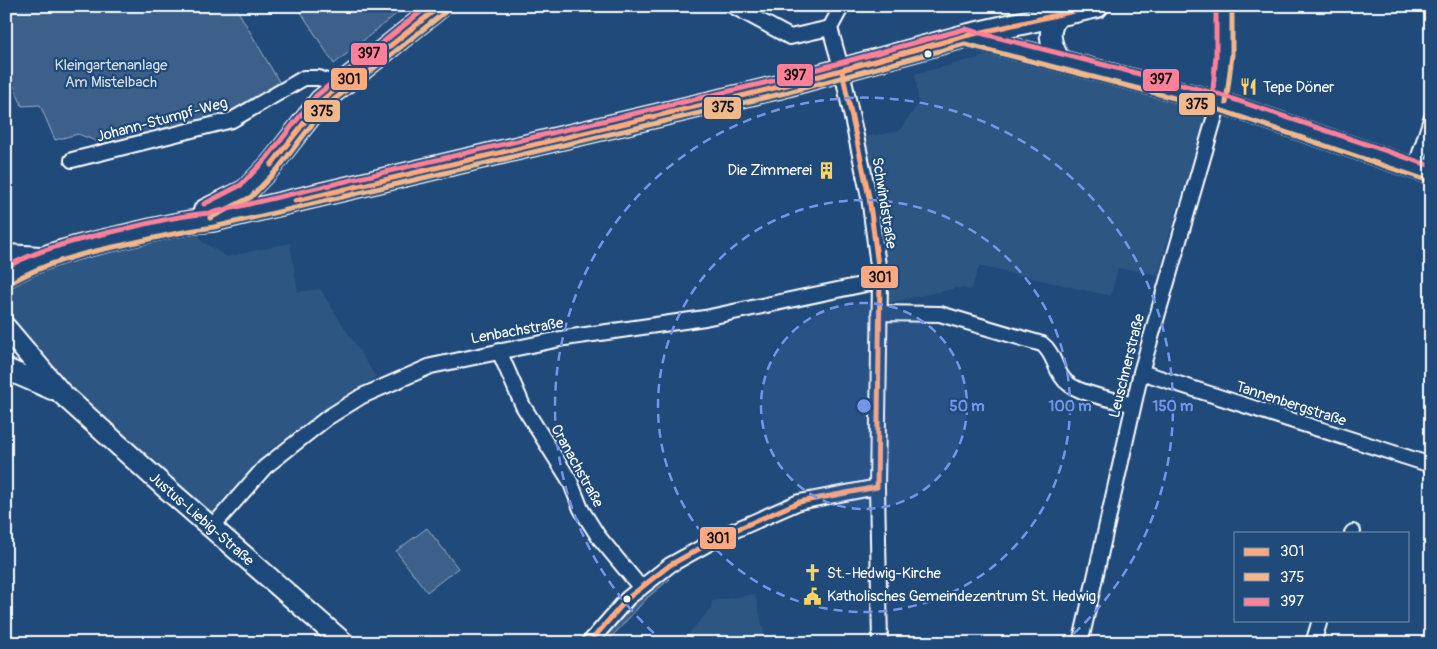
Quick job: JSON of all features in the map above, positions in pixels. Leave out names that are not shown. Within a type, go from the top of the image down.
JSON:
[{"type":"main road","points":[[187,221],[246,191],[271,165],[313,108],[338,85],[440,6]]},
{"type":"main road","points":[[6,276],[41,257],[187,221],[212,220],[294,201],[842,71],[974,39],[1097,6]]},
{"type":"main road","points":[[1059,15],[1053,21],[1050,33],[1053,48],[1059,59]]},
{"type":"main road","points":[[974,39],[1059,59],[1219,102],[1423,172]]},
{"type":"main road","points":[[271,165],[276,183],[282,192],[294,201]]},
{"type":"main road","points":[[6,255],[41,257]]},
{"type":"main road","points":[[6,328],[61,393]]},
{"type":"main road","points":[[6,369],[31,378],[61,393]]},
{"type":"main road","name":"Justus-Liebig-Straße","points":[[61,393],[344,643]]},
{"type":"street","points":[[733,6],[790,37],[830,28],[842,6]]},
{"type":"street","name":"Leuschnerstraße","points":[[1083,643],[1082,636],[1141,372],[1219,102],[1224,55],[1224,6]]},
{"type":"street","name":"Schwindstraße","points":[[830,28],[842,71],[869,197],[880,281],[877,487],[880,643]]},
{"type":"street","name":"Johann-Stumpf-Weg","points":[[72,160],[232,120],[304,78],[319,78],[338,85]]},
{"type":"street","points":[[1423,172],[1431,120]]},
{"type":"street","name":"Lenbachstraße","points":[[212,527],[265,467],[327,418],[362,396],[431,366],[565,338],[705,318],[880,281]]},
{"type":"street","points":[[879,313],[940,314],[1042,344],[1048,348],[1060,375],[1072,388],[1133,405]]},
{"type":"street","name":"Cranachstraße","points":[[499,351],[523,406],[570,481],[581,509],[598,536],[641,588]]},
{"type":"street","name":"Tannenbergstraße","points":[[1141,372],[1431,465]]},
{"type":"street","points":[[589,643],[628,598],[670,565],[724,535],[768,514],[799,502],[877,487]]},
{"type":"street","points":[[1313,643],[1319,622]]},
{"type":"shaded area","points":[[1001,52],[1209,107],[1164,252],[1159,275],[1118,268],[1111,296],[979,266],[971,290],[956,288],[884,304],[861,138],[899,131],[919,103],[915,74]]},
{"type":"shaded area","points":[[198,226],[201,241],[227,257],[290,243],[298,292],[320,289],[376,377],[269,450],[210,514],[63,384],[6,319],[6,292],[25,275],[49,262]]},
{"type":"shaded area","points":[[755,594],[766,641],[769,643],[680,643],[710,610],[712,601]]},
{"type":"green space","name":"Kleingartenanlage Am Mistelbach","points":[[6,6],[235,6],[281,85],[229,112],[106,145],[78,134],[55,140],[40,105],[22,106],[6,66]]},
{"type":"green space","points":[[297,6],[406,6],[334,64]]},
{"type":"green space","points":[[427,528],[458,568],[427,592],[396,551]]},
{"type":"green space","points":[[665,574],[670,579],[648,597],[606,643],[597,640],[641,594]]},
{"type":"transit line","name":"397","points":[[204,204],[241,185],[265,160],[316,96],[428,6]]},
{"type":"transit line","name":"301","points":[[271,165],[321,101],[440,6]]},
{"type":"transit line","name":"301","points":[[295,201],[783,86],[965,36],[1096,6]]},
{"type":"transit line","name":"397","points":[[1212,101],[1216,55],[1216,6]]},
{"type":"transit line","name":"375","points":[[1226,103],[1232,55],[1232,6]]},
{"type":"transit line","name":"375","points":[[210,218],[251,197],[277,170],[326,106],[445,12]]},
{"type":"transit line","name":"397","points":[[6,267],[47,249],[90,237],[165,220],[211,213],[781,79],[965,29],[1221,95],[1431,166]]},
{"type":"transit line","name":"375","points":[[10,283],[51,264],[93,252],[214,227],[785,93],[965,44],[1217,109],[1429,181]]},
{"type":"transit line","name":"301","points":[[842,71],[869,197],[880,281],[877,487]]},
{"type":"transit line","name":"301","points":[[589,643],[628,598],[670,565],[724,535],[799,502],[877,487]]},
{"type":"place","name":"Tepe Döner","points":[[1249,87]]},
{"type":"place","name":"Die Zimmerei","points":[[826,170]]},
{"type":"place","name":"St.-Hedwig-Kirche","points":[[813,573]]},
{"type":"place","name":"Katholisches Gemeindezentrum St. Hedwig","points":[[813,596]]}]
